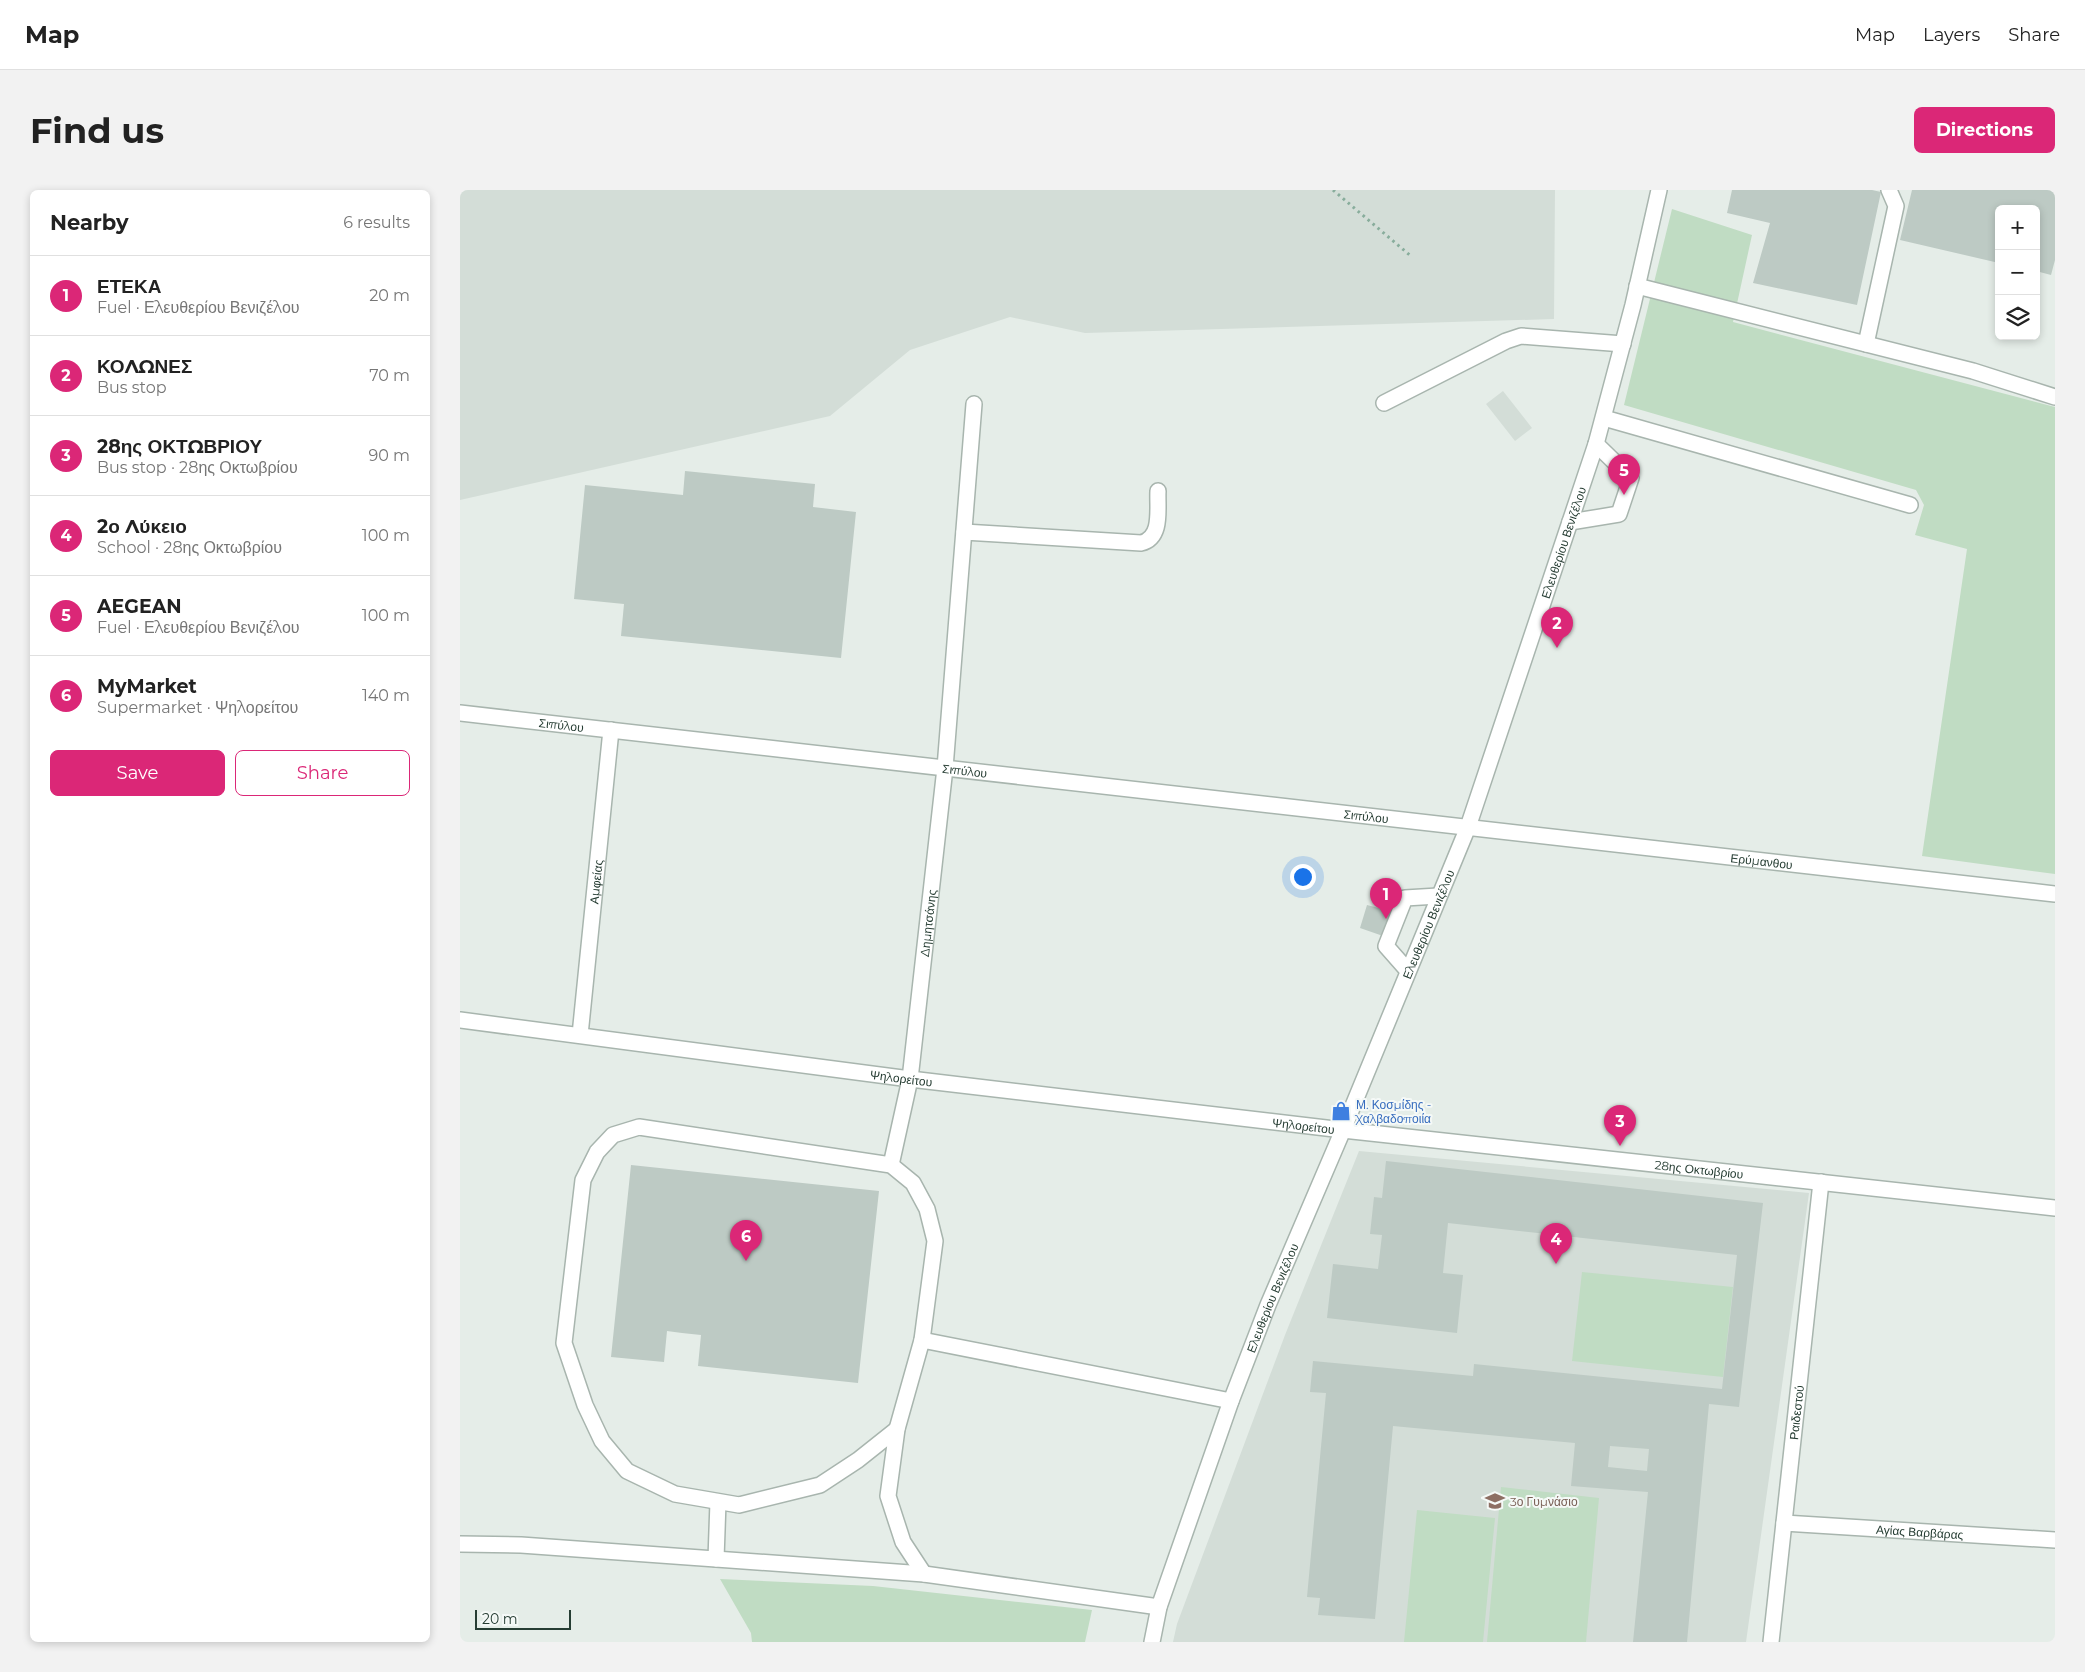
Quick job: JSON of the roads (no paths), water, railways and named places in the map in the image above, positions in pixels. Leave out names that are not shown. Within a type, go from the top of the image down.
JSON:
[{"type":"street","name":"Ελευθερίου Βενιζέλου","points":[[1152,1642],[1159,1607],[1231,1401],[1268,1305],[1343,1130],[1468,827],[1604,418],[1637,286],[1658,190]]},
{"type":"street","points":[[1866,344],[1896,206],[1889,190]]},
{"type":"street","points":[[1637,286],[1973,371],[2055,397]]},
{"type":"street","points":[[1384,403],[1506,341],[1522,336],[1623,344]]},
{"type":"street","name":"Δημητσάνης","points":[[891,1165],[910,1080],[945,768],[974,404]]},
{"type":"street","points":[[1604,418],[1910,505]]},
{"type":"street","points":[[1570,522],[1619,514],[1631,478],[1596,444]]},
{"type":"street","points":[[964,532],[1141,543],[1152,538],[1156,531],[1158,491]]},
{"type":"street","name":"Σιπύλου","points":[[460,713],[1468,827]]},
{"type":"street","name":"Αμφείας","points":[[580,1035],[611,730]]},
{"type":"street","name":"Ερύμανθου","points":[[1468,827],[2055,894]]},
{"type":"street","points":[[1408,971],[1386,946],[1405,898],[1438,896]]},
{"type":"street","name":"Ψηλορείτου","points":[[460,1020],[910,1080],[1343,1130]]},
{"type":"street","points":[[897,1429],[858,1460],[820,1485],[739,1505],[675,1494],[627,1471],[602,1441],[582,1396],[564,1343],[583,1180],[597,1152],[614,1135],[640,1127],[891,1165],[913,1183],[927,1209],[935,1241],[922,1340],[897,1429],[888,1496],[903,1542],[924,1574]]},
{"type":"street","name":"28ης Οκτωβρίου","points":[[1343,1130],[2055,1208]]},
{"type":"street","name":"Ραιδεστού","points":[[1771,1642],[1821,1182]]},
{"type":"street","points":[[922,1340],[1231,1401]]},
{"type":"street","points":[[716,1559],[718,1502]]},
{"type":"street","name":"Αγίας Βαρβάρας","points":[[1784,1524],[2055,1540]]},
{"type":"street","points":[[460,1544],[521,1545],[924,1574],[1159,1607]]},
{"type":"place","name":"AEGEAN","points":[[1624,495]]},
{"type":"place","name":"ΚΟΛΩΝΕΣ","points":[[1557,648]]},
{"type":"place","name":"ΕΤΕΚΑ","points":[[1386,919]]},
{"type":"place","name":"Μ. Κοσμίδης - Χαλβαδοποιία","points":[[1341,1111]]},
{"type":"place","name":"28ης ΟΚΤΩΒΡΙΟΥ","points":[[1620,1146]]},
{"type":"place","name":"MyMarket","points":[[746,1261]]},
{"type":"place","name":"2ο Λύκειο","points":[[1556,1264]]},
{"type":"place","name":"3ο Γυμνάσιο","points":[[1495,1501]]}]
